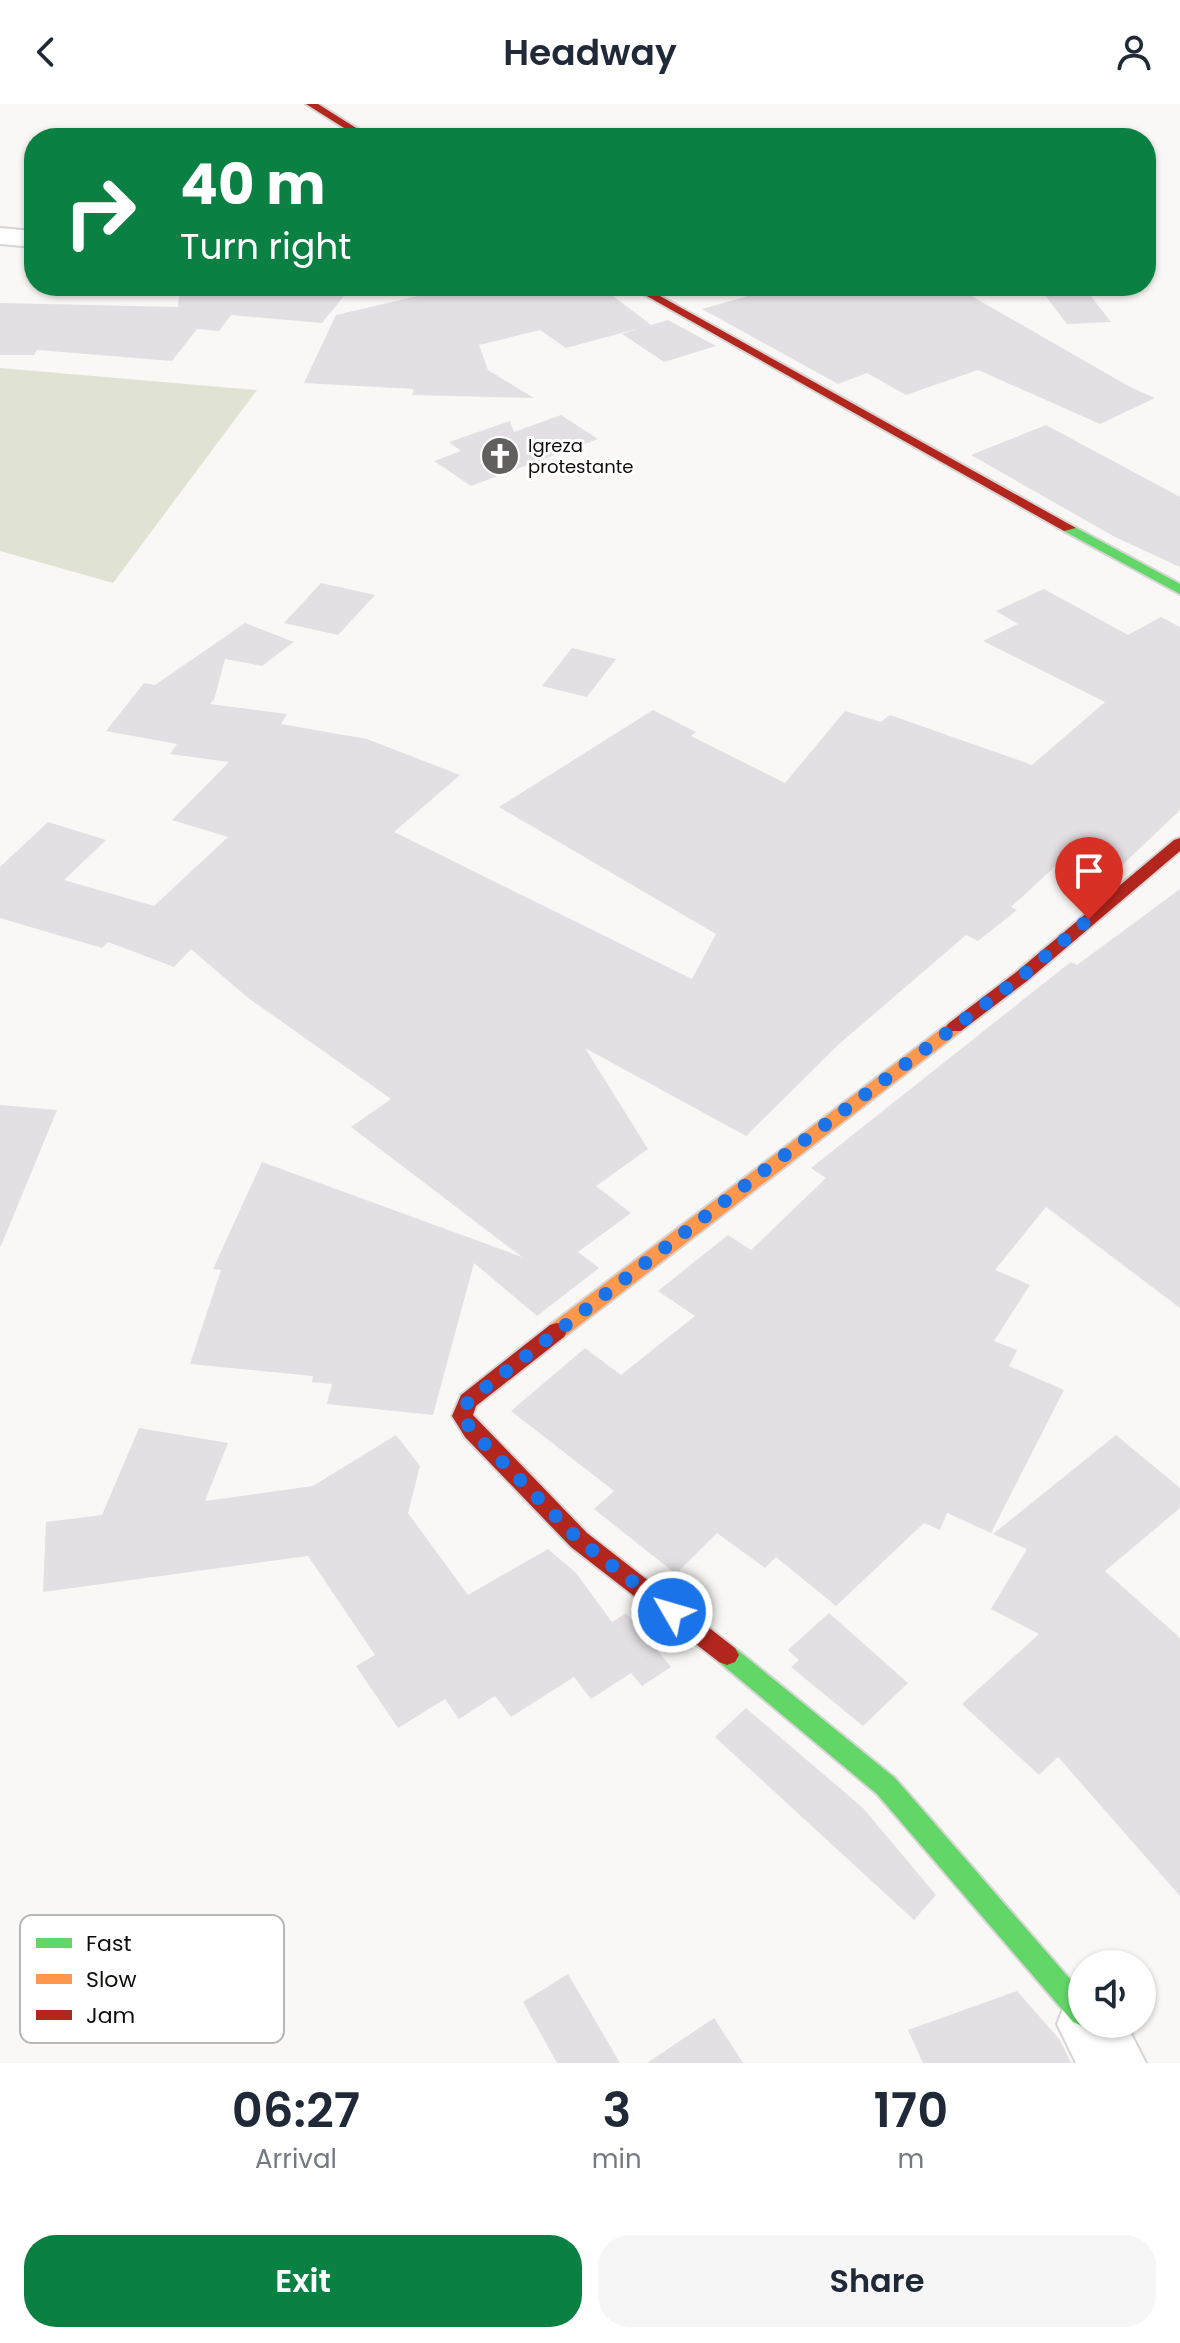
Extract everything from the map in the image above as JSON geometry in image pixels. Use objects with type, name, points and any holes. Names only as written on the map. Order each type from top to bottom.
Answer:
[{"type":"street","points":[[311,104],[351,128]]},
{"type":"street","points":[[0,236],[24,238]]},
{"type":"street","points":[[652,296],[1180,590]]},
{"type":"street","points":[[1068,1997],[886,1786],[766,1685],[579,1540],[472,1431],[462,1416],[468,1401],[761,1173],[1021,977],[1180,843]]},
{"type":"street","points":[[1098,2038],[1113,2063]]},
{"type":"green space","points":[[0,368],[257,390],[113,583],[0,551]]},
{"type":"building","points":[[179,296],[344,296],[322,323],[231,315],[219,331],[197,329],[172,361],[37,350],[34,355],[0,355],[0,303],[178,307]]},
{"type":"building","points":[[418,296],[613,296],[651,325],[668,320],[716,346],[664,362],[622,334],[640,328],[566,348],[540,330],[479,345],[488,370],[534,398],[412,395],[414,389],[304,383],[336,315]]},
{"type":"building","points":[[748,296],[971,296],[1130,387],[1155,398],[1100,424],[978,370],[906,395],[867,373],[838,384],[702,309]]},
{"type":"building","points":[[1046,296],[1091,296],[1111,322],[1067,324]]},
{"type":"building","name":"Igreza protestante","points":[[561,415],[598,439],[471,486],[434,461],[461,451],[449,442],[510,421],[514,432]]},
{"type":"building","points":[[1046,425],[1180,497],[1180,567],[1115,537],[971,455]]},
{"type":"building","points":[[321,583],[375,595],[338,635],[284,623]]},
{"type":"building","points":[[1044,589],[1128,635],[1161,617],[1180,627],[1180,810],[1116,871],[1072,851],[1011,907],[1017,910],[978,941],[966,935],[838,1045],[746,1136],[585,1048],[648,1149],[596,1186],[631,1213],[578,1252],[599,1268],[537,1316],[474,1263],[433,1415],[327,1404],[332,1384],[312,1382],[313,1376],[190,1364],[221,1270],[213,1269],[262,1162],[522,1257],[351,1127],[391,1099],[247,997],[191,949],[174,967],[108,942],[102,948],[0,918],[0,867],[48,822],[106,840],[64,880],[154,906],[228,837],[172,820],[229,762],[170,754],[177,744],[106,731],[144,683],[155,685],[245,623],[294,642],[262,666],[225,659],[214,700],[210,704],[287,714],[281,724],[367,739],[460,775],[394,832],[692,979],[716,934],[499,807],[653,710],[696,732],[691,736],[785,783],[845,711],[881,722],[890,715],[1032,765],[1105,702],[983,641],[1018,624],[996,611]]},
{"type":"building","points":[[572,648],[616,659],[587,697],[542,686]]},
{"type":"building","points":[[1180,889],[1180,1308],[1046,1207],[995,1270],[1030,1285],[994,1341],[1017,1350],[1009,1366],[1064,1390],[991,1533],[947,1513],[940,1530],[924,1523],[836,1606],[776,1557],[765,1568],[717,1533],[676,1574],[594,1509],[614,1491],[511,1411],[585,1348],[621,1375],[695,1316],[658,1291],[728,1235],[751,1250],[826,1178],[811,1168],[1063,968],[1071,962],[1077,965]]},
{"type":"building","points":[[0,1105],[57,1110],[1,1246],[0,1246]]},
{"type":"building","points":[[139,1428],[228,1443],[205,1501],[313,1486],[396,1435],[420,1466],[408,1513],[468,1595],[548,1549],[576,1573],[612,1622],[626,1613],[671,1667],[642,1686],[631,1673],[591,1699],[574,1677],[511,1717],[495,1696],[459,1719],[445,1699],[398,1728],[356,1666],[375,1655],[308,1556],[43,1592],[46,1522],[102,1515]]},
{"type":"building","points":[[1116,1435],[1180,1488],[1180,1508],[1105,1571],[1180,1638],[1180,1896],[1058,1757],[1039,1775],[962,1704],[1039,1634],[991,1609],[1027,1549],[993,1534]]},
{"type":"building","points":[[829,1613],[908,1683],[863,1726],[791,1667],[799,1660],[788,1650]]},
{"type":"building","points":[[746,1708],[863,1808],[936,1895],[914,1920],[715,1737]]},
{"type":"building","points":[[568,1974],[620,2063],[557,2063],[523,2002]]},
{"type":"building","points":[[1017,1991],[1060,2040],[1071,2063],[923,2063],[908,2030]]},
{"type":"building","points":[[714,2018],[743,2063],[647,2063]]},
{"type":"traffic: fast","points":[[1069,528],[1180,590]]},
{"type":"traffic: fast","points":[[727,1655],[886,1786],[1068,1997]]},
{"type":"traffic: slow","points":[[557,1331],[955,1027]]},
{"type":"traffic: jam","points":[[311,104],[351,128]]},
{"type":"traffic: jam","points":[[652,296],[1069,528]]},
{"type":"traffic: jam","points":[[955,1027],[1021,977],[1180,843]]},
{"type":"traffic: jam","points":[[557,1331],[468,1401],[462,1416],[472,1431],[579,1540],[727,1655]]},
{"type":"place","name":"Igreza protestante","points":[[500,456]]},
{"type":"route","points":[[672,1612],[579,1540],[472,1431],[462,1416],[468,1401],[761,1173],[1021,977],[1089,919]]}]
